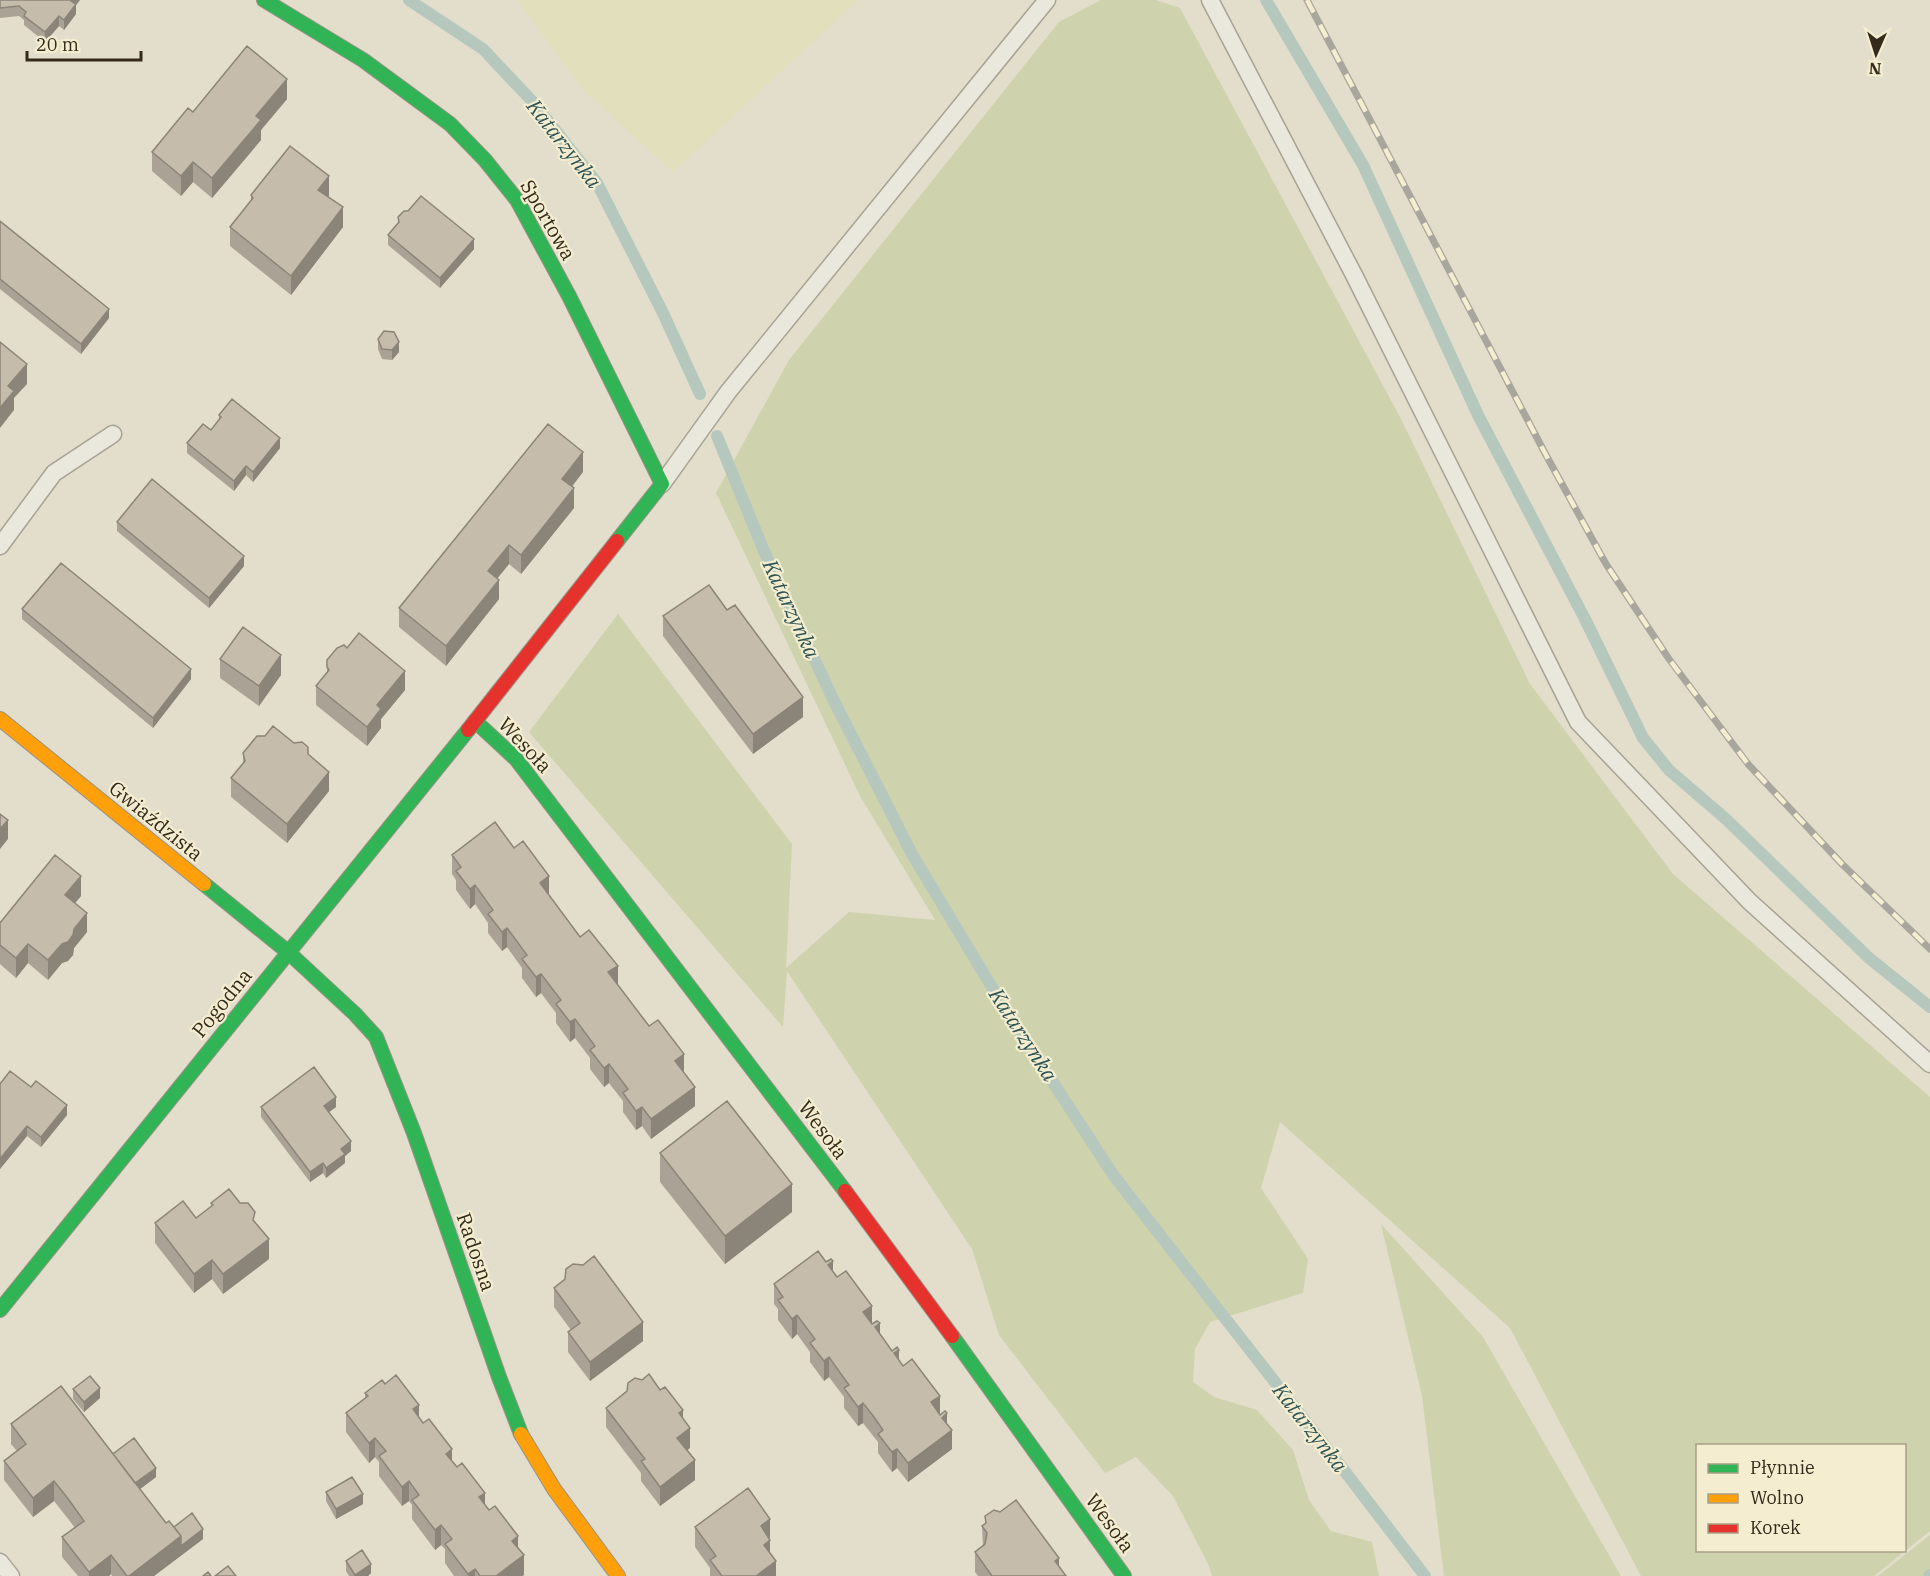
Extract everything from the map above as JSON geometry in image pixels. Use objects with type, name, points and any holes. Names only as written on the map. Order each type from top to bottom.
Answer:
[{"type":"street","name":"Sportowa","points":[[264,0],[373,67],[450,124],[517,200],[569,296],[662,484]]},
{"type":"street","name":"Pogodna","points":[[0,1310],[476,721],[662,484]]},
{"type":"street","name":"Gwiaździsta","points":[[0,720],[288,952]]},
{"type":"street","name":"Wesoła","points":[[476,721],[516,759],[893,1253],[1124,1576]]},
{"type":"street","name":"Radosna","points":[[288,952],[376,1036],[414,1133],[498,1377],[521,1433],[554,1489],[618,1576]]},
{"type":"lane","points":[[662,484],[728,392],[1047,0]]},
{"type":"lane","points":[[1210,0],[1354,275],[1578,722],[1750,902],[1930,1064]]},
{"type":"lane","points":[[0,546],[54,473],[113,434]]},
{"type":"lane","points":[[0,1562],[11,1576]]},
{"type":"shaded area","points":[[517,0],[858,0],[673,172],[584,91]]},
{"type":"green space","points":[[1101,0],[1156,0],[1180,8],[1401,419],[1530,684],[1673,874],[1930,1097],[1930,1531],[1906,1550],[1906,1444],[1696,1444],[1696,1552],[1904,1552],[1874,1576],[1641,1576],[1510,1328],[1280,1122],[1261,1188],[1308,1259],[1303,1293],[1210,1322],[1195,1349],[1193,1382],[1214,1397],[1257,1410],[1293,1450],[1309,1500],[1331,1531],[1372,1542],[1379,1576],[1212,1576],[1173,1496],[1136,1457],[1105,1473],[999,1335],[972,1249],[787,971],[783,1027],[529,732],[618,614],[792,844],[786,968],[849,912],[935,920],[860,796],[716,493],[789,360],[1059,22]]},
{"type":"green space","points":[[1381,1224],[1483,1337],[1621,1576],[1444,1576],[1422,1396]]},
{"type":"green space","points":[[1930,1535],[1930,1576],[1878,1576]]},
{"type":"building","points":[[0,0],[72,0],[76,4],[64,20],[59,16],[45,32],[24,16],[26,12],[19,6],[0,8]]},
{"type":"building","points":[[247,46],[287,79],[256,116],[261,120],[212,178],[193,162],[181,176],[152,152],[188,108],[193,112]]},
{"type":"building","points":[[290,146],[329,176],[318,190],[343,207],[291,276],[230,227],[253,198],[251,195]]},
{"type":"building","points":[[421,196],[474,239],[440,278],[388,235],[399,222],[398,217],[404,211],[408,211]]},
{"type":"building","points":[[0,221],[109,309],[81,344],[0,279]]},
{"type":"building","points":[[384,331],[394,332],[399,342],[392,350],[382,349],[378,339]]},
{"type":"building","points":[[0,342],[27,364],[8,386],[14,391],[0,408]]},
{"type":"building","points":[[232,399],[280,438],[253,472],[246,466],[234,481],[187,443],[203,424],[211,430]]},
{"type":"building","points":[[548,424],[583,452],[562,479],[574,488],[521,555],[509,545],[488,571],[499,580],[446,646],[399,608]]},
{"type":"building","points":[[152,479],[244,556],[209,598],[117,522]]},
{"type":"building","points":[[61,563],[191,669],[153,718],[22,609]]},
{"type":"building","points":[[709,585],[727,610],[735,605],[803,697],[753,734],[663,616]]},
{"type":"building","points":[[243,627],[281,655],[259,686],[220,659]]},
{"type":"building","points":[[359,633],[405,671],[377,705],[381,709],[367,727],[316,686],[329,670],[327,660],[337,648],[344,645],[347,648]]},
{"type":"building","points":[[273,726],[294,743],[302,742],[308,747],[308,754],[329,772],[287,824],[231,778],[245,761],[243,753],[257,736],[265,736]]},
{"type":"building","points":[[0,814],[8,820],[0,829]]},
{"type":"building","points":[[495,822],[514,848],[523,841],[549,876],[540,883],[580,937],[589,930],[618,966],[608,972],[649,1026],[658,1020],[684,1054],[675,1061],[695,1087],[651,1119],[642,1107],[636,1111],[623,1093],[628,1089],[609,1064],[604,1068],[590,1050],[595,1046],[575,1019],[570,1022],[556,1004],[561,1000],[541,974],[536,977],[522,959],[527,955],[507,928],[502,932],[488,914],[493,910],[475,885],[470,889],[456,871],[461,867],[452,855]]},
{"type":"building","points":[[55,855],[81,876],[65,895],[87,913],[74,929],[68,942],[62,944],[48,960],[28,944],[16,958],[0,945],[0,923]]},
{"type":"building","points":[[314,1067],[336,1097],[324,1106],[351,1141],[341,1149],[345,1154],[326,1168],[323,1163],[310,1172],[261,1107]]},
{"type":"building","points":[[10,1071],[31,1087],[36,1081],[67,1105],[41,1137],[27,1126],[0,1159],[0,1084]]},
{"type":"building","points":[[727,1101],[792,1184],[725,1236],[660,1153]]},
{"type":"building","points":[[229,1189],[240,1203],[248,1203],[255,1212],[253,1220],[269,1239],[223,1274],[212,1260],[194,1274],[155,1223],[183,1201],[196,1218]]},
{"type":"building","points":[[818,1251],[826,1262],[831,1259],[833,1261],[828,1265],[837,1277],[846,1271],[872,1306],[863,1312],[872,1324],[877,1321],[880,1323],[875,1327],[892,1351],[897,1347],[899,1350],[894,1353],[903,1366],[912,1359],[940,1396],[931,1402],[940,1415],[945,1411],[947,1413],[942,1418],[952,1430],[908,1463],[897,1449],[892,1452],[878,1434],[883,1430],[863,1403],[858,1407],[844,1388],[849,1385],[829,1357],[824,1361],[810,1343],[815,1339],[797,1315],[792,1319],[778,1300],[783,1297],[774,1284]]},
{"type":"building","points":[[594,1256],[643,1322],[590,1362],[568,1332],[580,1323],[554,1288],[565,1279],[566,1269],[573,1264],[583,1265]]},
{"type":"building","points":[[649,1374],[660,1390],[665,1387],[683,1410],[679,1413],[690,1428],[677,1438],[695,1460],[660,1487],[641,1461],[645,1459],[606,1408],[627,1391],[628,1383],[635,1378],[642,1380]]},
{"type":"building","points":[[396,1375],[419,1405],[413,1409],[423,1423],[429,1419],[452,1449],[446,1454],[457,1467],[462,1463],[485,1493],[479,1497],[489,1510],[495,1506],[518,1536],[512,1541],[524,1555],[496,1576],[480,1576],[475,1569],[468,1574],[445,1544],[452,1539],[441,1525],[435,1530],[412,1500],[419,1495],[409,1481],[402,1487],[379,1456],[386,1451],[375,1438],[369,1443],[346,1413],[368,1396],[365,1393],[382,1380],[385,1384]]},
{"type":"building","points":[[90,1376],[100,1388],[84,1402],[73,1389]]},
{"type":"building","points":[[61,1386],[166,1523],[169,1521],[181,1536],[129,1576],[111,1555],[89,1572],[62,1537],[84,1521],[69,1500],[54,1481],[33,1498],[4,1461],[26,1444],[11,1424]]},
{"type":"building","points":[[134,1438],[156,1468],[135,1483],[113,1454]]},
{"type":"building","points":[[352,1477],[363,1494],[336,1509],[326,1492]]},
{"type":"building","points":[[748,1488],[770,1519],[761,1526],[770,1540],[764,1545],[776,1561],[756,1576],[722,1576],[710,1560],[716,1556],[695,1527]]},
{"type":"building","points":[[1016,1500],[1059,1558],[1055,1561],[1066,1576],[992,1576],[975,1552],[985,1544],[987,1533],[982,1526],[986,1523],[985,1516],[994,1510],[1000,1512]]},
{"type":"building","points":[[192,1513],[203,1529],[181,1546],[181,1536],[174,1527]]},
{"type":"building","points":[[362,1550],[371,1564],[355,1575],[346,1561]]},
{"type":"building","points":[[228,1566],[236,1576],[215,1576]]},
{"type":"waterway","name":"Katarzynka","points":[[409,0],[483,49],[532,101],[597,183],[663,313],[700,394]]},
{"type":"waterway","points":[[1266,0],[1363,165],[1478,415],[1585,619],[1643,738],[1669,770],[1727,820],[1869,958],[1930,1007]]},
{"type":"waterway","name":"Katarzynka","points":[[717,436],[764,551],[833,699],[912,854],[1005,1009],[1114,1176],[1425,1576]]},
{"type":"railway","points":[[1307,0],[1546,455],[1606,564],[1669,659],[1748,764],[1842,864],[1930,949]]},
{"type":"traffic: fast","points":[[264,0],[363,60],[450,124],[485,160],[517,200],[569,296],[662,484],[617,541]]},
{"type":"traffic: fast","points":[[475,721],[516,759],[845,1191]]},
{"type":"traffic: fast","points":[[0,1310],[468,730]]},
{"type":"traffic: fast","points":[[204,884],[288,952],[355,1014],[376,1037],[414,1133],[521,1434]]},
{"type":"traffic: fast","points":[[952,1336],[1124,1576]]},
{"type":"traffic: slow","points":[[0,719],[204,884]]},
{"type":"traffic: slow","points":[[521,1434],[554,1489],[618,1576]]},
{"type":"traffic: jam","points":[[468,730],[617,541]]},
{"type":"traffic: jam","points":[[845,1191],[952,1336]]}]
